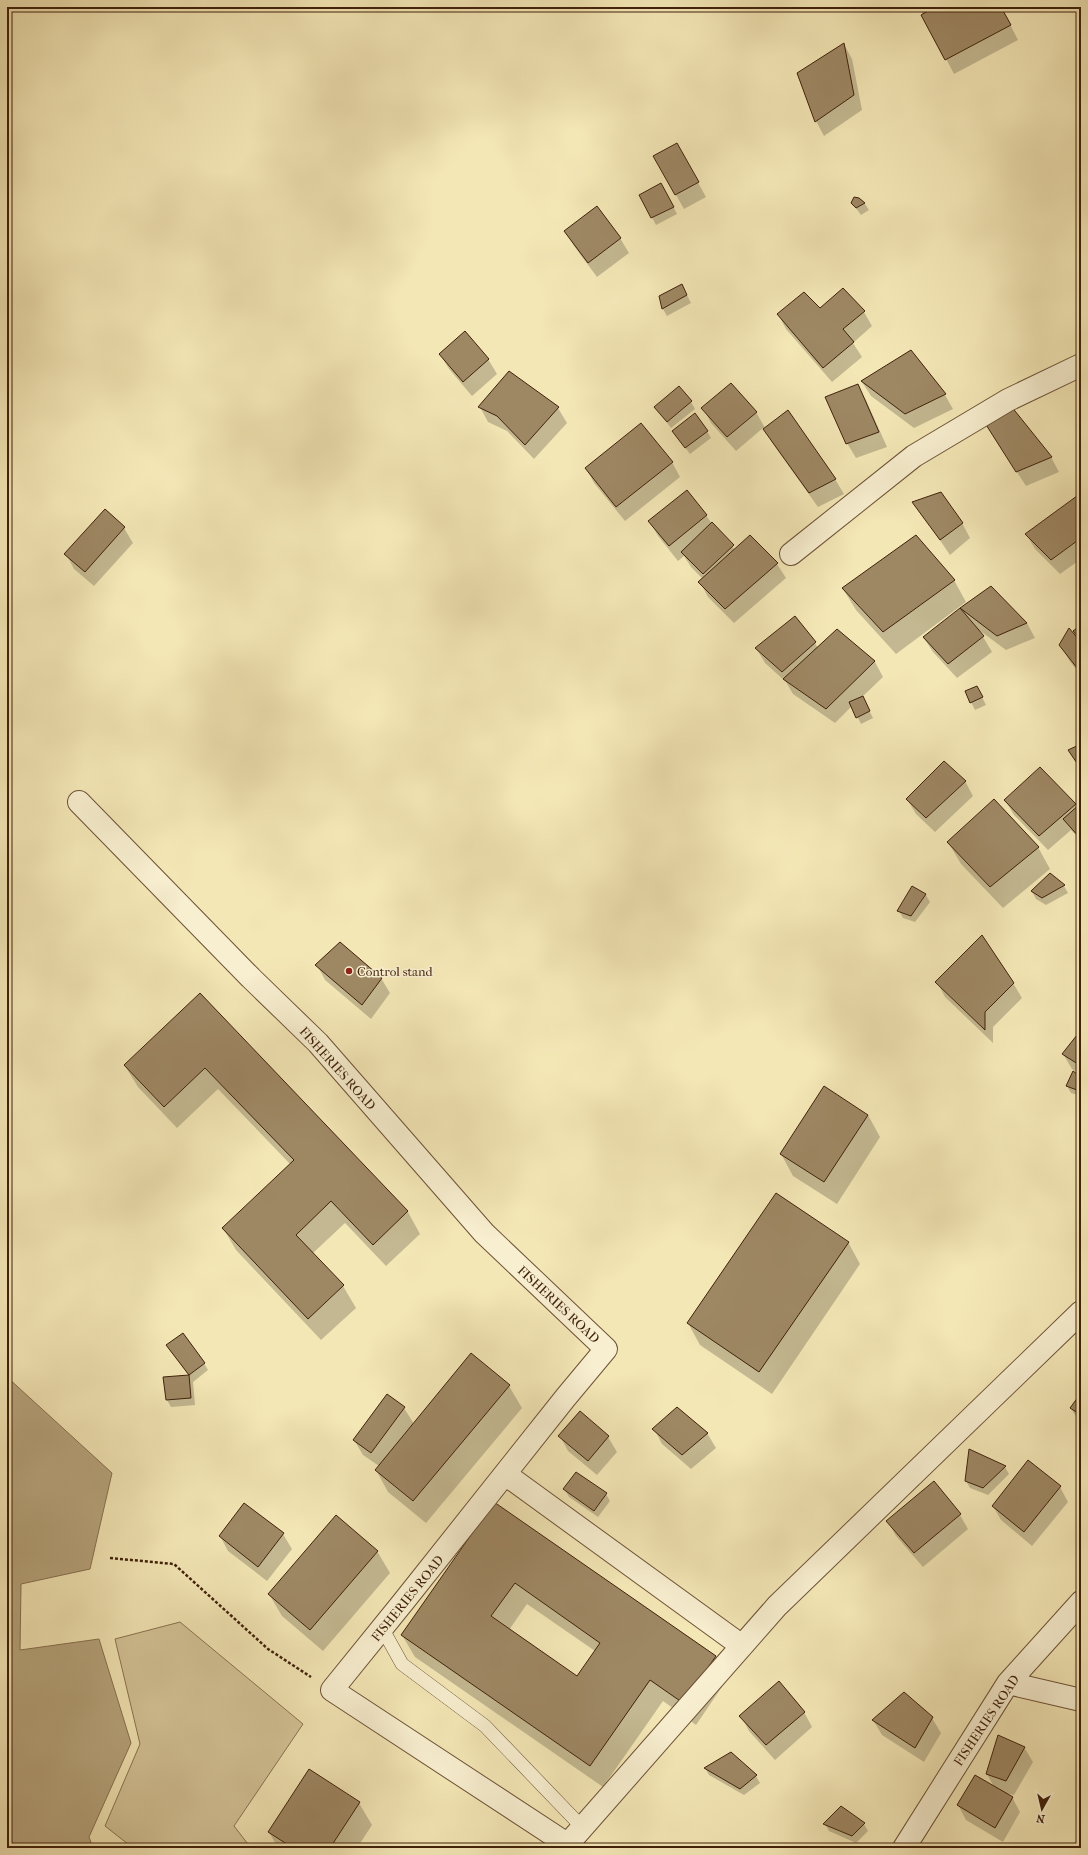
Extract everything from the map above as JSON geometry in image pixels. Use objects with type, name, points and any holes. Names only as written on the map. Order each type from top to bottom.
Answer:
[{"type":"street","points":[[791,554],[914,456],[1008,400],[1081,365]]},
{"type":"street","name":"FISHERIES ROAD","points":[[79,802],[250,978],[318,1043],[484,1233],[606,1349],[332,1690]]},
{"type":"street","points":[[332,1690],[570,1846],[583,1828],[776,1606],[1081,1312]]},
{"type":"street","points":[[505,1474],[742,1646]]},
{"type":"street","name":"FISHERIES ROAD","points":[[904,1848],[1008,1683],[1081,1602]]},
{"type":"street","points":[[1008,1683],[1081,1700]]},
{"type":"lane","points":[[382,1628],[402,1664],[485,1726],[583,1828]]},
{"type":"path","points":[[110,1558],[174,1564],[268,1650],[332,1690]]},
{"type":"shaded area","points":[[7,1377],[112,1473],[90,1569],[21,1584],[20,1650],[99,1639],[131,1743],[89,1837],[93,1848],[7,1848]]},
{"type":"shaded area","points":[[180,1622],[303,1724],[234,1826],[251,1848],[133,1848],[105,1826],[140,1744],[115,1639]]},
{"type":"building","points":[[935,7],[1001,7],[1011,25],[945,60],[921,15]]},
{"type":"building","points":[[844,43],[854,95],[815,122],[797,73]]},
{"type":"building","points":[[677,143],[699,182],[675,195],[653,156]]},
{"type":"building","points":[[661,183],[674,207],[651,218],[639,195]]},
{"type":"building","points":[[854,197],[859,198],[865,203],[856,208],[851,203]]},
{"type":"building","points":[[597,206],[621,238],[588,263],[564,231]]},
{"type":"building","points":[[682,284],[687,295],[662,309],[659,296]]},
{"type":"building","points":[[843,288],[865,311],[843,329],[854,342],[823,368],[777,314],[804,292],[820,308]]},
{"type":"building","points":[[465,331],[489,359],[463,382],[439,354]]},
{"type":"building","points":[[911,350],[946,394],[905,414],[861,381]]},
{"type":"building","points":[[509,371],[559,407],[525,445],[497,416],[478,407]]},
{"type":"building","points":[[731,383],[757,412],[727,437],[701,408]]},
{"type":"building","points":[[858,384],[879,432],[846,444],[825,397]]},
{"type":"building","points":[[679,386],[692,401],[667,422],[654,407]]},
{"type":"building","points":[[1011,406],[1052,457],[1016,472],[983,420]]},
{"type":"building","points":[[788,410],[836,479],[809,493],[763,429]]},
{"type":"building","points":[[695,413],[708,431],[685,448],[672,431]]},
{"type":"building","points":[[641,423],[673,462],[616,507],[585,468]]},
{"type":"building","points":[[687,490],[707,515],[669,546],[648,521]]},
{"type":"building","points":[[941,492],[963,523],[940,540],[912,502]]},
{"type":"building","points":[[1081,493],[1081,538],[1051,560],[1025,534]]},
{"type":"building","points":[[105,509],[125,527],[85,572],[64,554]]},
{"type":"building","points":[[712,522],[734,545],[703,574],[681,552]]},
{"type":"building","points":[[750,535],[778,563],[725,609],[698,582]]},
{"type":"building","points":[[916,535],[955,580],[883,632],[842,588]]},
{"type":"building","points":[[991,586],[1027,623],[997,636],[960,608]]},
{"type":"building","points":[[960,608],[984,636],[948,664],[923,637]]},
{"type":"building","points":[[795,616],[816,642],[782,672],[755,648]]},
{"type":"building","points":[[1081,625],[1081,640],[1073,631]]},
{"type":"building","points":[[1069,628],[1081,642],[1081,673],[1059,645]]},
{"type":"building","points":[[837,629],[875,661],[826,709],[783,679]]},
{"type":"building","points":[[977,686],[983,697],[970,703],[965,691]]},
{"type":"building","points":[[863,696],[870,711],[856,718],[849,702]]},
{"type":"building","points":[[1081,744],[1081,769],[1068,750]]},
{"type":"building","points":[[944,761],[966,781],[926,818],[906,799]]},
{"type":"building","points":[[1040,767],[1076,804],[1039,836],[1004,800]]},
{"type":"building","points":[[994,799],[1039,847],[990,887],[947,842]]},
{"type":"building","points":[[1080,804],[1081,805],[1080,838],[1063,819]]},
{"type":"building","points":[[1050,873],[1065,885],[1042,898],[1031,891]]},
{"type":"building","points":[[912,886],[926,894],[911,916],[897,911]]},
{"type":"building","points":[[982,935],[1014,983],[985,1012],[985,1030],[935,982]]},
{"type":"building","name":"Control stand","points":[[340,942],[382,978],[362,1005],[315,965]]},
{"type":"building","points":[[200,993],[408,1211],[373,1245],[331,1201],[296,1235],[344,1285],[308,1319],[222,1228],[294,1160],[205,1068],[164,1107],[124,1065]]},
{"type":"building","points":[[1081,1030],[1081,1066],[1062,1054]]},
{"type":"building","points":[[1073,1071],[1081,1077],[1081,1087],[1077,1090],[1066,1086]]},
{"type":"building","points":[[824,1086],[868,1115],[824,1182],[780,1154]]},
{"type":"building","points":[[776,1193],[849,1242],[759,1372],[687,1323]]},
{"type":"building","points":[[183,1333],[205,1363],[189,1375],[166,1345]]},
{"type":"building","points":[[471,1353],[510,1385],[413,1501],[375,1470]]},
{"type":"building","points":[[189,1375],[191,1398],[166,1400],[163,1377]]},
{"type":"building","points":[[1081,1393],[1081,1415],[1070,1408]]},
{"type":"building","points":[[387,1394],[405,1407],[371,1453],[353,1440]]},
{"type":"building","points":[[677,1407],[708,1433],[682,1455],[652,1429]]},
{"type":"building","points":[[580,1411],[609,1436],[588,1461],[558,1436]]},
{"type":"building","points":[[969,1449],[1006,1466],[983,1488],[965,1481]]},
{"type":"building","points":[[1028,1460],[1061,1486],[1024,1532],[992,1506]]},
{"type":"building","points":[[576,1472],[607,1493],[594,1511],[563,1489]]},
{"type":"building","points":[[934,1481],[961,1514],[914,1553],[886,1521]]},
{"type":"building","points":[[494,1502],[716,1656],[683,1703],[650,1680],[590,1766],[401,1635]],"holes":[[[515,1583],[600,1643],[577,1676],[491,1616]]]},
{"type":"building","points":[[244,1503],[284,1533],[258,1567],[219,1536]]},
{"type":"building","points":[[336,1515],[378,1551],[310,1630],[268,1594]]},
{"type":"building","points":[[779,1681],[805,1712],[766,1745],[739,1716]]},
{"type":"building","points":[[904,1692],[933,1717],[915,1748],[872,1720]]},
{"type":"building","points":[[998,1735],[1025,1747],[1006,1781],[986,1774]]},
{"type":"building","points":[[731,1752],[757,1775],[740,1789],[704,1768]]},
{"type":"building","points":[[309,1769],[360,1802],[330,1848],[293,1848],[268,1832]]},
{"type":"building","points":[[975,1775],[1013,1797],[995,1828],[957,1805]]},
{"type":"building","points":[[841,1806],[865,1823],[852,1836],[823,1824]]},
{"type":"place","name":"Control stand","points":[[349,971]]}]
